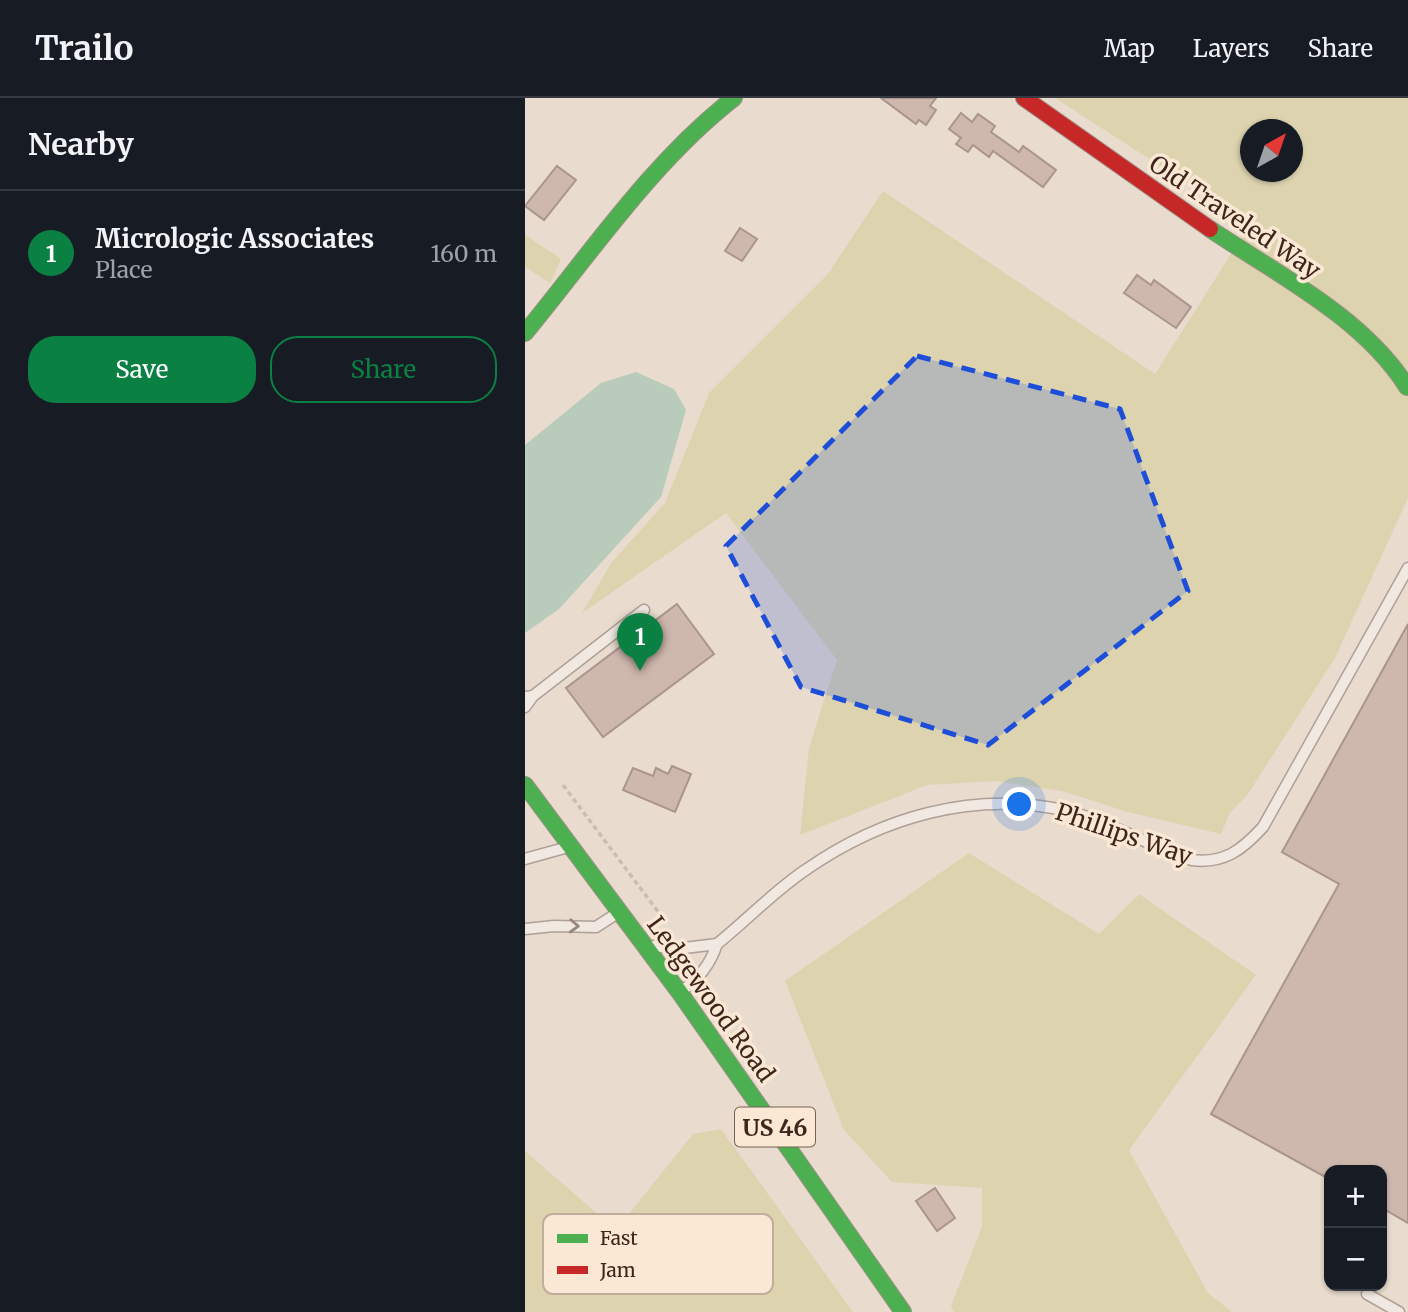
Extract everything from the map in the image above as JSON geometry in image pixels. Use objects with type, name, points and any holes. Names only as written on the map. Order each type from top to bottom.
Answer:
[{"type":"street","points":[[525,332],[664,164],[706,120],[734,98]]},
{"type":"street","name":"Old Traveled Way","points":[[1024,98],[1100,154],[1358,329],[1391,361],[1407,387]]},
{"type":"street","name":"Ledgewood Road","points":[[525,785],[645,944],[903,1312]]},
{"type":"lane","name":"Phillips Way","points":[[680,993],[698,978],[712,961],[717,944],[804,870],[838,849],[894,822],[961,806],[1027,805],[1065,811],[1192,860],[1209,861],[1236,853],[1263,827],[1408,568]]},
{"type":"lane","points":[[525,707],[529,696],[644,610]]},
{"type":"lane","points":[[525,859],[571,846]]},
{"type":"lane","points":[[525,929],[554,926],[596,927],[620,911]]},
{"type":"lane","points":[[645,944],[676,949],[717,944]]},
{"type":"lane","points":[[1367,1294],[1399,1312]]},
{"type":"path","points":[[563,785],[659,913]]},
{"type":"highlighted area","points":[[917,356],[1120,409],[1188,591],[988,745],[801,687],[726,546]]},
{"type":"shaded area","points":[[1055,98],[1408,98],[1408,498],[1335,658],[1248,794],[1230,813],[1221,834],[1128,812],[1062,791],[997,781],[927,785],[800,835],[809,748],[837,660],[726,513],[582,613],[611,563],[665,503],[709,393],[828,274],[883,191],[1155,374],[1250,224]]},
{"type":"shaded area","points":[[525,235],[561,259],[550,283],[525,267]]},
{"type":"shaded area","points":[[636,372],[674,389],[686,410],[661,497],[559,609],[525,633],[525,445],[601,383]]},
{"type":"shaded area","points":[[969,853],[1099,934],[1139,894],[1256,975],[1129,1150],[1208,1293],[1232,1312],[954,1312],[951,1306],[982,1227],[982,1188],[892,1182],[844,1130],[785,981]]},
{"type":"shaded area","points":[[721,1129],[853,1312],[525,1312],[525,1151],[598,1214],[543,1214],[543,1294],[773,1294],[773,1214],[629,1214],[693,1134]]},
{"type":"building","points":[[881,98],[936,98],[930,106],[936,110],[926,125],[919,120],[916,124]]},
{"type":"building","points":[[961,113],[972,122],[978,114],[995,126],[991,132],[1019,152],[1023,146],[1056,170],[1043,187],[993,151],[989,157],[973,145],[968,152],[956,144],[961,138],[949,129]]},
{"type":"building","points":[[557,166],[576,180],[544,220],[525,206]]},
{"type":"building","points":[[740,228],[757,239],[742,261],[725,251]]},
{"type":"building","points":[[1137,275],[1151,285],[1154,280],[1191,307],[1176,328],[1124,293]]},
{"type":"building","points":[[677,604],[714,654],[603,737],[566,688]]},
{"type":"building","points":[[1408,624],[1408,1223],[1387,1211],[1387,1165],[1324,1165],[1324,1176],[1211,1114],[1339,884],[1282,852]]},
{"type":"building","points":[[672,766],[691,774],[675,812],[623,790],[633,768],[653,776],[656,768],[668,774]]},
{"type":"building","points":[[935,1188],[955,1218],[937,1231],[916,1201]]},
{"type":"traffic: fast","points":[[525,333],[649,179],[704,123],[734,98]]},
{"type":"traffic: fast","points":[[1210,229],[1343,319],[1389,362],[1407,387]]},
{"type":"traffic: fast","points":[[525,785],[680,993],[903,1312]]},
{"type":"traffic: jam","points":[[1024,98],[1210,229]]},
{"type":"place","name":"Micrologic Associates","points":[[640,671]]}]
